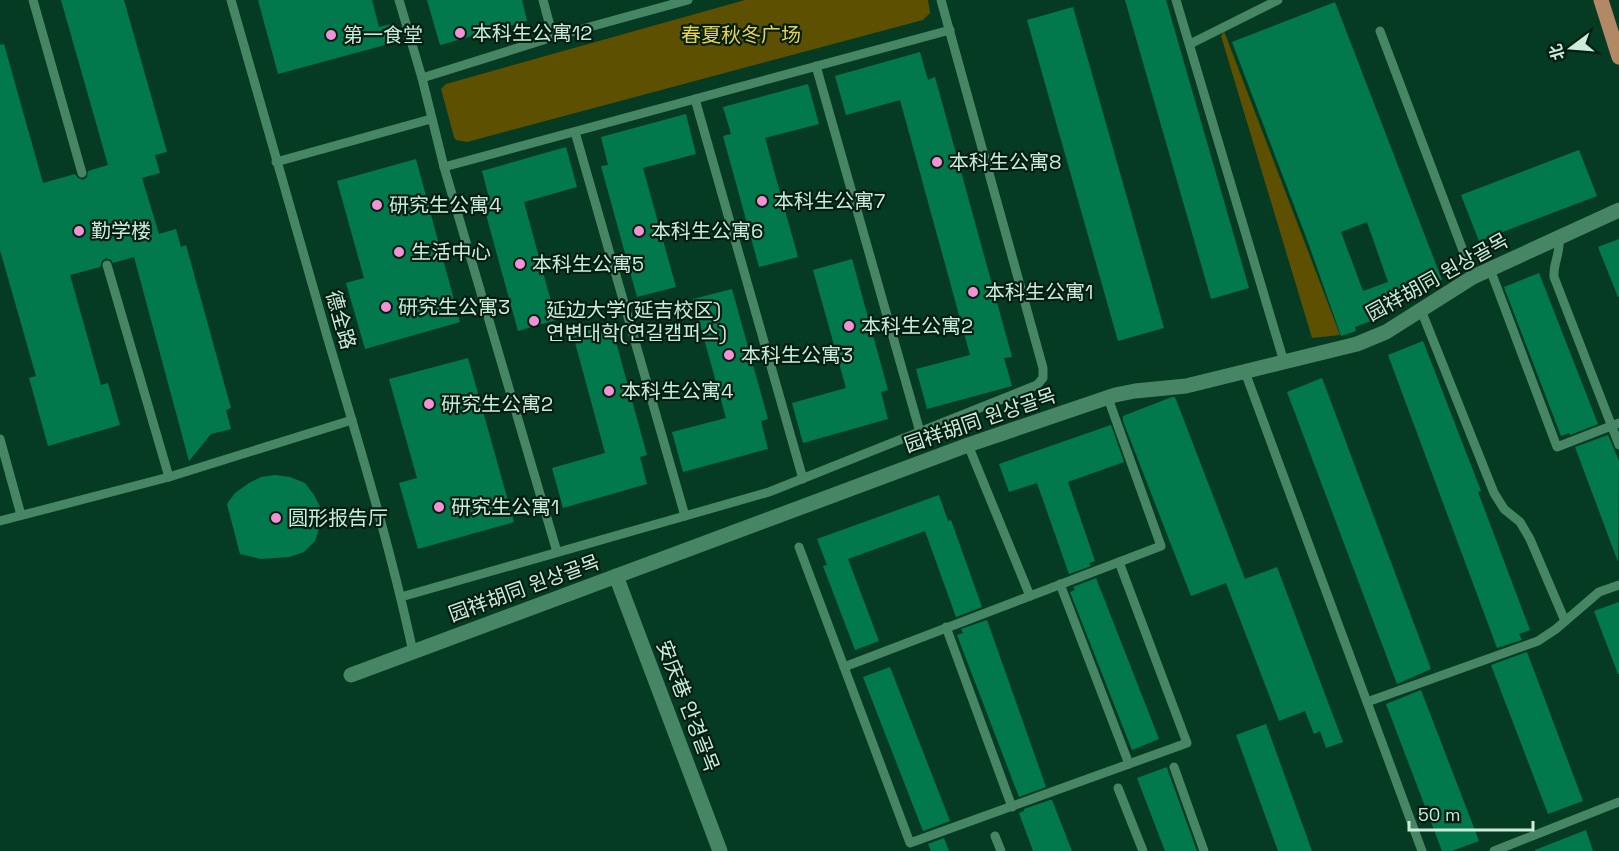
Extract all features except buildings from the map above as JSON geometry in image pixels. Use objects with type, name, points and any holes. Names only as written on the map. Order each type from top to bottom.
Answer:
[{"type":"main road","points":[[1601,0],[1619,57]]},
{"type":"street","name":"园祥胡同 원상골목","points":[[351,675],[968,445],[1108,398],[1135,391],[1186,386],[1357,344],[1386,332],[1490,269],[1619,210]]},
{"type":"street","name":"安庆巷 안경골목","points":[[616,576],[720,851]]},
{"type":"lane","points":[[33,0],[82,172]]},
{"type":"lane","name":"德全路","points":[[231,0],[352,420],[401,597],[413,652]]},
{"type":"lane","points":[[399,0],[422,78],[444,167],[557,552]]},
{"type":"lane","points":[[543,0],[553,37]]},
{"type":"lane","points":[[422,78],[668,3],[688,0]]},
{"type":"lane","points":[[401,597],[769,492],[1037,385],[1043,378],[1044,369],[941,0]]},
{"type":"lane","points":[[1176,0],[1284,362]]},
{"type":"lane","points":[[1190,44],[1278,0]]},
{"type":"lane","points":[[444,167],[950,30]]},
{"type":"lane","points":[[1380,31],[1473,278]]},
{"type":"lane","points":[[816,66],[920,432]]},
{"type":"lane","points":[[695,99],[803,479]]},
{"type":"lane","points":[[276,162],[431,119]]},
{"type":"lane","points":[[576,132],[685,516]]},
{"type":"lane","points":[[1559,238],[1560,249],[1553,268],[1554,277],[1615,424],[1619,445]]},
{"type":"lane","points":[[107,265],[169,477]]},
{"type":"lane","points":[[1490,269],[1557,447],[1615,424]]},
{"type":"lane","points":[[1421,310],[1494,493],[1504,509],[1520,522],[1530,539],[1565,621]]},
{"type":"lane","points":[[1245,372],[1422,851]]},
{"type":"lane","points":[[844,667],[1161,546],[1108,398]]},
{"type":"lane","points":[[0,521],[169,477],[352,420]]},
{"type":"lane","points":[[0,439],[21,515]]},
{"type":"lane","points":[[968,445],[1030,596]]},
{"type":"lane","points":[[799,547],[910,843],[1187,743],[1119,562]]},
{"type":"lane","points":[[1060,584],[1129,764]]},
{"type":"lane","points":[[1367,702],[1538,641],[1556,630],[1599,592],[1619,585]]},
{"type":"lane","points":[[946,627],[1012,807]]},
{"type":"lane","points":[[1174,767],[1204,851]]},
{"type":"lane","points":[[1118,788],[1143,851]]},
{"type":"lane","points":[[1494,851],[1619,802]]},
{"type":"lane","points":[[995,836],[1001,851]]},
{"type":"green space","name":"春夏秋冬广场","points":[[745,0],[928,0],[930,13],[923,20],[467,142],[456,140],[454,137],[441,89],[446,84]]},
{"type":"green space","points":[[1224,31],[1340,335],[1312,338],[1221,36]]},
{"type":"place","name":"本科生公寓12","points":[[460,33]]},
{"type":"place","name":"第一食堂","points":[[331,35]]},
{"type":"place","name":"本科生公寓8","points":[[937,162]]},
{"type":"place","name":"本科生公寓7","points":[[762,201]]},
{"type":"place","name":"研究生公寓4","points":[[377,205]]},
{"type":"place","name":"勤学楼","points":[[79,231]]},
{"type":"place","name":"本科生公寓6","points":[[639,231]]},
{"type":"place","name":"生活中心","points":[[399,252]]},
{"type":"place","name":"本科生公寓5","points":[[520,264]]},
{"type":"place","name":"本科生公寓1","points":[[973,292]]},
{"type":"place","name":"研究生公寓3","points":[[386,307]]},
{"type":"place","name":"延边大学(延吉校区) 연변대학(연길캠퍼스)","points":[[534,321]]},
{"type":"place","name":"本科生公寓2","points":[[849,326]]},
{"type":"place","name":"本科生公寓3","points":[[729,355]]},
{"type":"place","name":"本科生公寓4","points":[[609,391]]},
{"type":"place","name":"研究生公寓2","points":[[429,404]]},
{"type":"place","name":"研究生公寓1","points":[[439,507]]},
{"type":"place","name":"圆形报告厅","points":[[276,518]]}]
